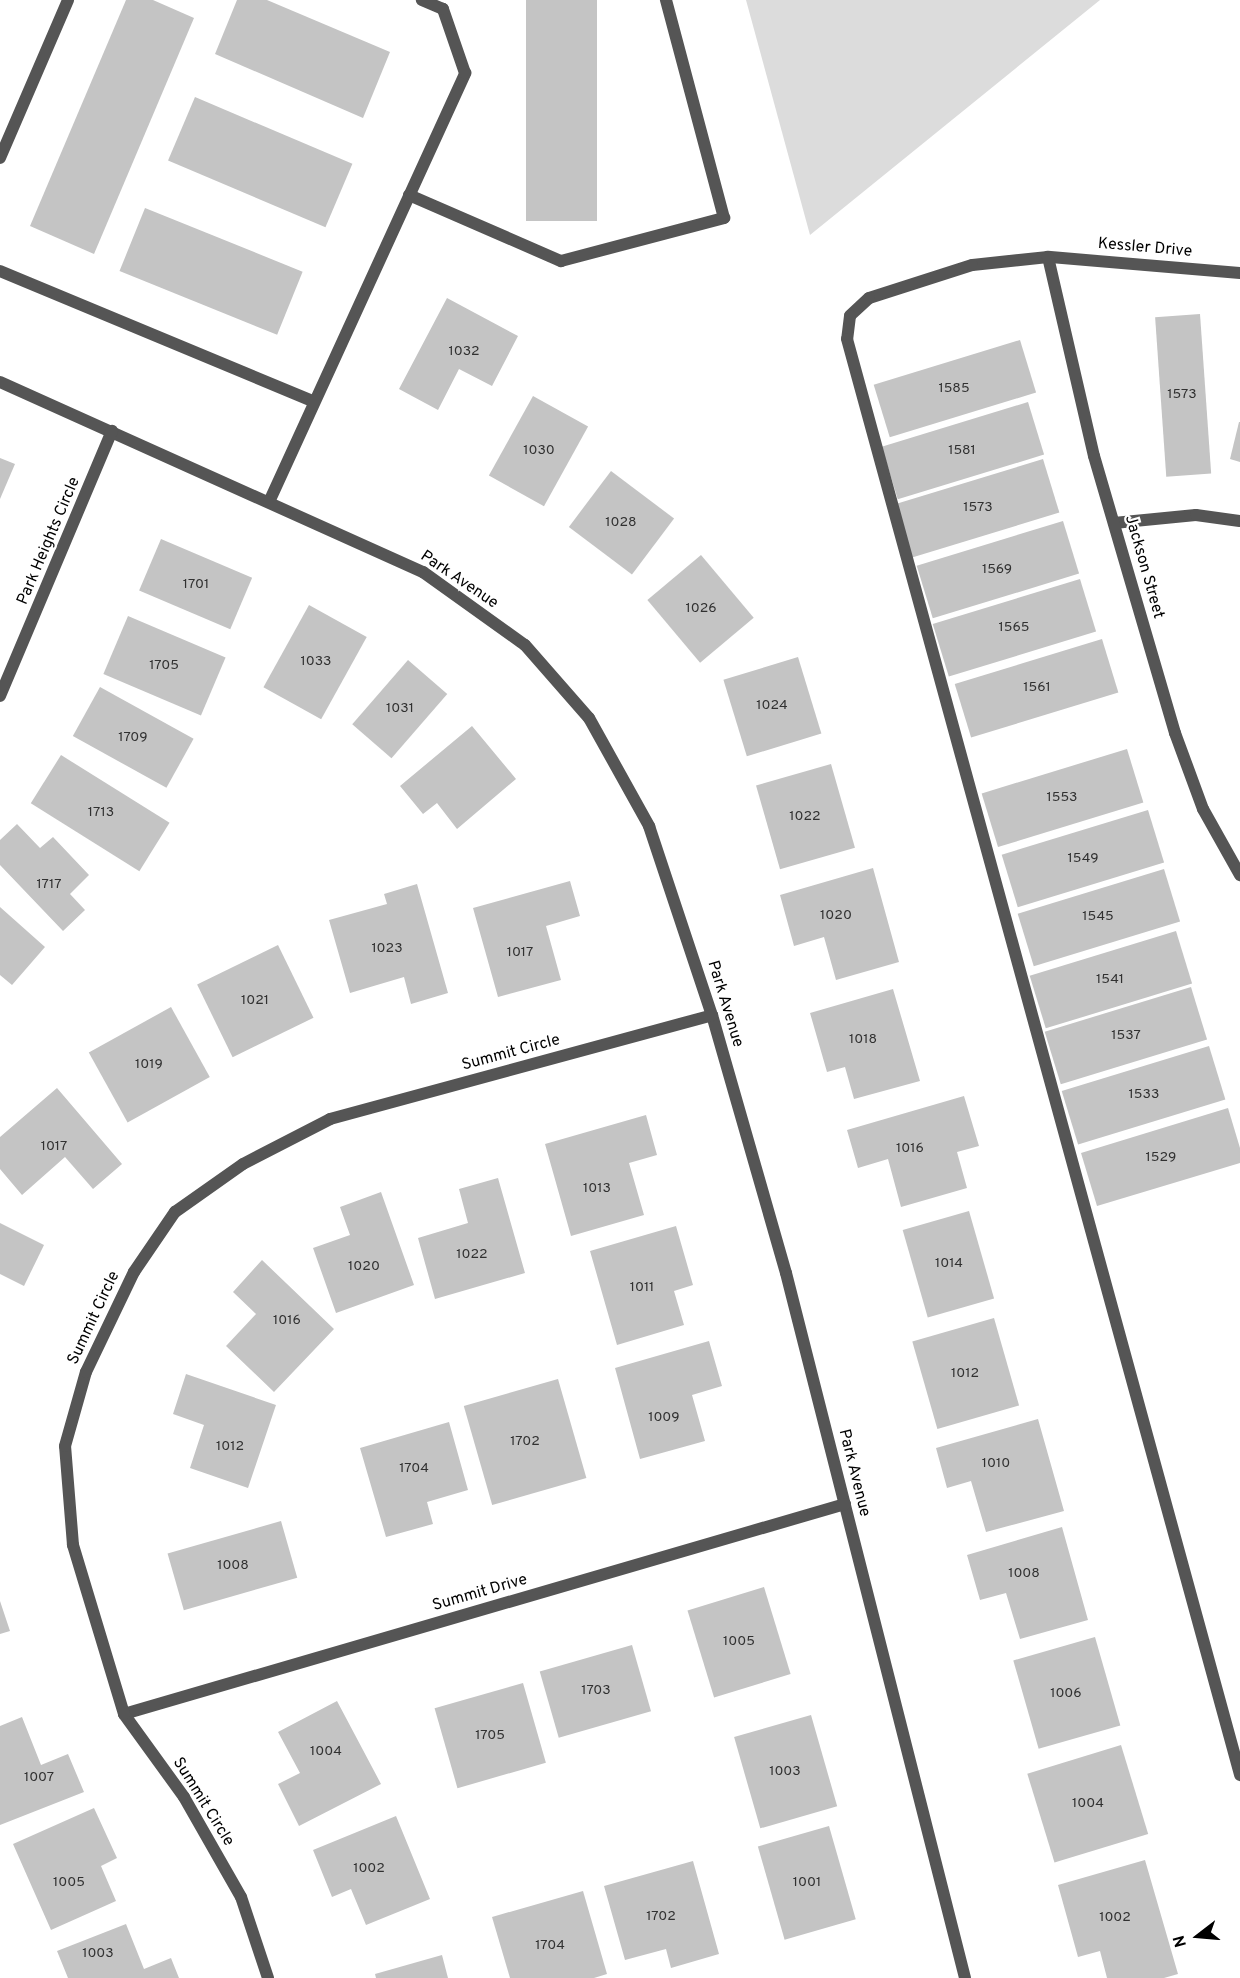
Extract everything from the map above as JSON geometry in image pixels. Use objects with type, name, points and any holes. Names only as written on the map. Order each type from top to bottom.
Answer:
[{"type":"street","points":[[0,158],[68,0]]},
{"type":"street","points":[[269,502],[465,73],[443,9],[422,0]]},
{"type":"street","points":[[409,195],[561,261],[724,219],[666,0]]},
{"type":"street","name":"Kessler Drive","points":[[1240,273],[1048,257],[972,265],[869,298],[850,316],[847,339],[1240,1775]]},
{"type":"street","name":"Jackson Street","points":[[1048,257],[1094,456],[1175,732],[1203,809],[1240,875]]},
{"type":"street","points":[[0,271],[315,402]]},
{"type":"street","name":"Park Avenue","points":[[0,382],[423,572],[525,645],[589,718],[649,826],[712,1015],[786,1273],[965,1978]]},
{"type":"street","name":"Park Heights Circle","points":[[0,696],[112,432]]},
{"type":"street","points":[[1113,523],[1196,515],[1240,521]]},
{"type":"street","name":"Summit Circle","points":[[268,1978],[241,1898],[184,1797],[124,1714],[74,1545],[65,1446],[86,1372],[134,1272],[175,1212],[243,1164],[330,1119],[712,1015]]},
{"type":"street","name":"Summit Drive","points":[[124,1714],[845,1504]]},
{"type":"shaded area","points":[[746,0],[1100,0],[810,235]]},
{"type":"building","points":[[126,0],[153,0],[194,18],[94,254],[30,226]]},
{"type":"building","points":[[237,0],[267,0],[390,52],[363,118],[215,54]]},
{"type":"building","points":[[526,0],[597,0],[597,221],[526,221]]},
{"type":"building","points":[[195,97],[352,164],[325,227],[168,161]]},
{"type":"building","points":[[145,208],[303,272],[277,335],[120,271]]},
{"type":"building","points":[[447,298],[518,336],[492,386],[459,369],[438,410],[399,389]]},
{"type":"building","points":[[1200,314],[1211,474],[1166,477],[1155,317]]},
{"type":"building","points":[[1020,340],[1036,393],[890,437],[874,385]]},
{"type":"building","points":[[533,396],[588,427],[544,506],[489,476]]},
{"type":"building","points":[[1028,402],[1044,455],[898,499],[882,447]]},
{"type":"building","points":[[1240,422],[1240,462],[1230,459]]},
{"type":"building","points":[[0,458],[15,464],[0,499]]},
{"type":"building","points":[[1043,459],[1059,513],[912,558],[896,504]]},
{"type":"building","points":[[611,471],[674,519],[632,574],[569,527]]},
{"type":"building","points":[[1063,521],[1079,574],[933,618],[917,566]]},
{"type":"building","points":[[161,539],[252,578],[230,629],[139,591]]},
{"type":"building","points":[[701,555],[754,618],[700,663],[647,600]]},
{"type":"building","points":[[1080,579],[1096,632],[949,677],[933,624]]},
{"type":"building","points":[[309,605],[367,637],[321,719],[263,687]]},
{"type":"building","points":[[128,616],[226,657],[201,715],[103,674]]},
{"type":"building","points":[[1102,639],[1118,693],[971,738],[955,684]]},
{"type":"building","points":[[798,657],[821,734],[747,756],[723,680]]},
{"type":"building","points":[[408,660],[447,694],[391,758],[352,724]]},
{"type":"building","points":[[100,687],[194,739],[166,788],[73,736]]},
{"type":"building","points":[[472,726],[516,779],[457,829],[437,803],[423,814],[400,786]]},
{"type":"building","points":[[1127,749],[1143,803],[998,847],[982,793]]},
{"type":"building","points":[[61,755],[170,823],[139,871],[31,803]]},
{"type":"building","points":[[831,764],[855,848],[780,869],[756,785]]},
{"type":"building","points":[[1148,810],[1164,863],[1018,907],[1002,855]]},
{"type":"building","points":[[17,824],[40,848],[53,837],[89,875],[70,894],[85,910],[63,931],[0,865],[0,840]]},
{"type":"building","points":[[873,868],[899,962],[836,980],[824,937],[794,946],[780,895]]},
{"type":"building","points":[[1164,869],[1180,922],[1034,966],[1018,914]]},
{"type":"building","points":[[570,881],[580,916],[546,926],[561,980],[498,997],[473,908]]},
{"type":"building","points":[[417,884],[448,993],[411,1004],[404,977],[350,993],[329,920],[387,904],[384,894]]},
{"type":"building","points":[[0,907],[45,947],[12,985],[0,975]]},
{"type":"building","points":[[1176,931],[1192,984],[1046,1028],[1030,976]]},
{"type":"building","points":[[278,945],[314,1018],[233,1057],[197,984]]},
{"type":"building","points":[[1191,987],[1207,1040],[1061,1084],[1045,1032]]},
{"type":"building","points":[[893,989],[920,1081],[854,1099],[845,1067],[827,1072],[810,1013]]},
{"type":"building","points":[[171,1007],[210,1077],[128,1123],[89,1053]]},
{"type":"building","points":[[1209,1046],[1225,1100],[1078,1145],[1062,1091]]},
{"type":"building","points":[[57,1088],[122,1164],[93,1189],[65,1157],[22,1195],[0,1169],[0,1137]]},
{"type":"building","points":[[964,1096],[979,1146],[957,1152],[967,1188],[901,1207],[888,1159],[858,1168],[847,1130]]},
{"type":"building","points":[[1228,1108],[1240,1148],[1240,1163],[1097,1206],[1081,1153]]},
{"type":"building","points":[[646,1115],[657,1155],[629,1163],[644,1215],[571,1236],[545,1144]]},
{"type":"building","points":[[498,1178],[525,1273],[435,1299],[418,1238],[468,1223],[459,1189]]},
{"type":"building","points":[[381,1192],[414,1285],[336,1313],[313,1248],[350,1235],[340,1207]]},
{"type":"building","points":[[969,1211],[994,1298],[928,1317],[903,1230]]},
{"type":"building","points":[[0,1223],[44,1245],[24,1286],[0,1274]]},
{"type":"building","points":[[676,1226],[693,1285],[674,1291],[684,1325],[617,1345],[590,1251]]},
{"type":"building","points":[[262,1260],[334,1329],[274,1392],[226,1346],[256,1314],[233,1292]]},
{"type":"building","points":[[994,1318],[1019,1405],[937,1429],[912,1341]]},
{"type":"building","points":[[709,1341],[722,1386],[692,1395],[705,1441],[640,1459],[615,1368]]},
{"type":"building","points":[[186,1374],[276,1405],[248,1488],[190,1468],[204,1425],[173,1414]]},
{"type":"building","points":[[558,1379],[586,1478],[492,1505],[464,1406]]},
{"type":"building","points":[[1038,1419],[1064,1511],[986,1532],[971,1481],[947,1488],[936,1448]]},
{"type":"building","points":[[449,1422],[468,1490],[427,1502],[433,1524],[386,1537],[360,1448]]},
{"type":"building","points":[[281,1521],[297,1578],[184,1610],[168,1554]]},
{"type":"building","points":[[1062,1527],[1088,1620],[1020,1639],[1006,1593],[980,1600],[967,1555]]},
{"type":"building","points":[[764,1587],[791,1674],[714,1697],[687,1610]]},
{"type":"building","points":[[0,1601],[10,1631],[0,1634]]},
{"type":"building","points":[[1095,1637],[1120,1725],[1039,1749],[1013,1660]]},
{"type":"building","points":[[632,1645],[651,1711],[559,1738],[540,1671]]},
{"type":"building","points":[[523,1683],[546,1763],[457,1788],[435,1708]]},
{"type":"building","points":[[337,1701],[381,1784],[299,1826],[278,1784],[300,1773],[278,1732]]},
{"type":"building","points":[[811,1715],[837,1806],[760,1828],[734,1737]]},
{"type":"building","points":[[22,1717],[41,1765],[68,1754],[84,1792],[0,1825],[0,1726]]},
{"type":"building","points":[[1121,1745],[1148,1834],[1054,1863],[1027,1774]]},
{"type":"building","points":[[94,1808],[117,1858],[101,1866],[116,1901],[51,1930],[13,1844]]},
{"type":"building","points":[[396,1816],[430,1899],[366,1925],[351,1889],[332,1897],[313,1850]]},
{"type":"building","points":[[829,1826],[856,1919],[785,1940],[758,1846]]},
{"type":"building","points":[[1145,1860],[1178,1974],[1164,1978],[1107,1978],[1100,1951],[1078,1957],[1058,1885]]},
{"type":"building","points":[[693,1861],[719,1954],[671,1968],[666,1949],[625,1960],[604,1886]]},
{"type":"building","points":[[583,1891],[607,1974],[594,1978],[510,1978],[492,1917]]},
{"type":"building","points":[[126,1924],[144,1969],[171,1958],[179,1978],[68,1978],[57,1951]]},
{"type":"building","points":[[442,1955],[448,1978],[376,1978],[375,1974]]}]
